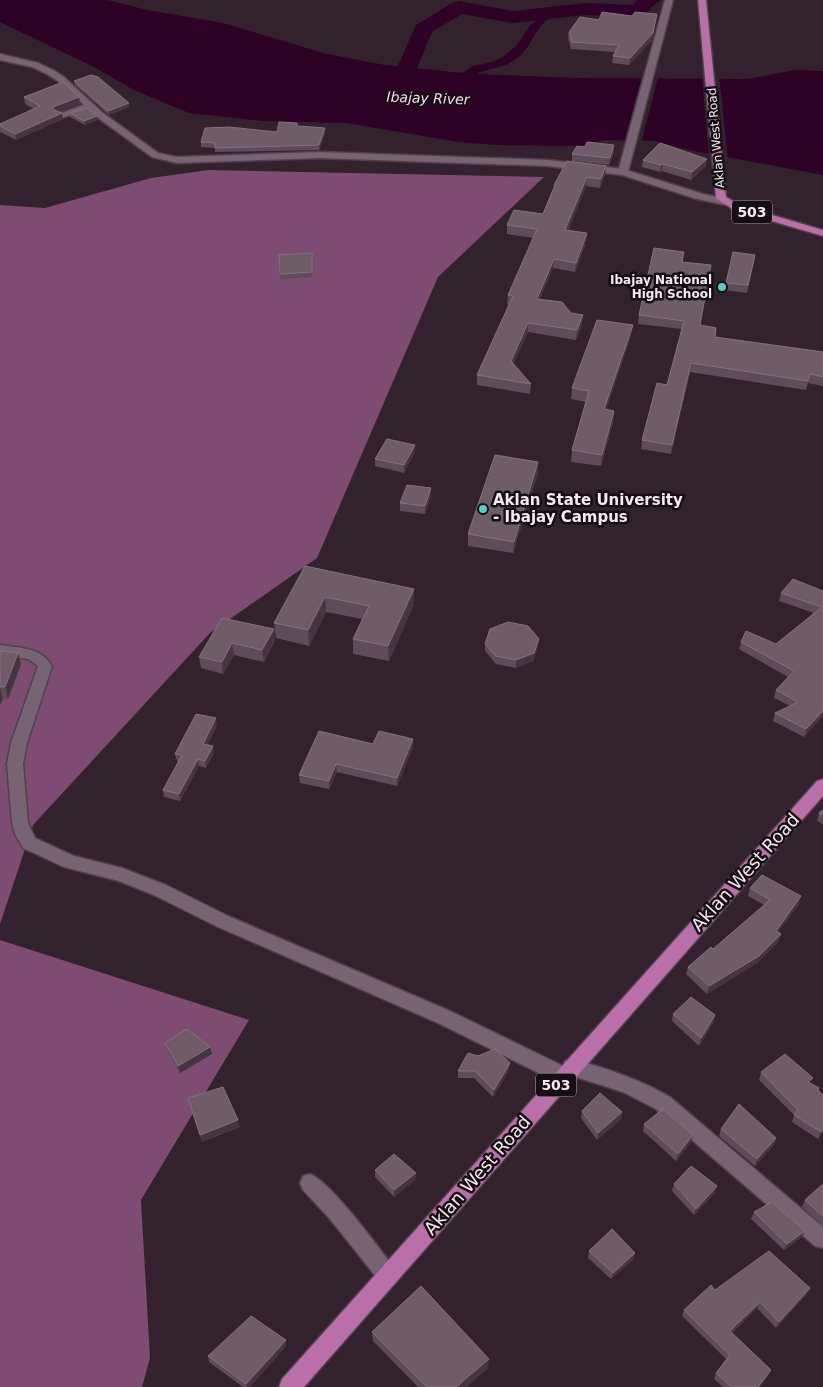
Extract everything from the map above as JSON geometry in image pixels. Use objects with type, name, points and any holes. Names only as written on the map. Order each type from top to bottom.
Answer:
[{"type":"main road","name":"Aklan West Road","points":[[702,0],[721,198],[738,208],[823,233]]},
{"type":"main road","name":"Aklan West Road","points":[[290,1387],[823,785]]},
{"type":"street","points":[[623,172],[669,0]]},
{"type":"street","points":[[0,57],[35,65],[50,72],[62,79],[100,115],[155,154],[177,160],[320,155],[509,161],[623,172],[701,197],[726,202]]},
{"type":"street","points":[[61,115],[89,106]]},
{"type":"street","points":[[0,650],[36,656],[43,661],[45,666],[19,743],[15,764],[20,823],[23,834],[29,842],[70,862],[122,875],[160,890],[222,921],[568,1071],[625,1083],[645,1092],[662,1103],[822,1239]]},
{"type":"street","points":[[310,1183],[337,1212],[388,1276]]},
{"type":"shaded area","points":[[208,170],[544,177],[438,277],[317,558],[210,633],[33,825],[0,924],[0,205],[45,208],[151,178]]},
{"type":"shaded area","points":[[0,940],[249,1020],[141,1200],[150,1358],[142,1387],[0,1387]]},
{"type":"water","name":"Ibajay River","points":[[0,0],[108,0],[147,10],[223,23],[327,54],[385,65],[462,73],[473,66],[492,62],[504,56],[517,45],[531,24],[554,10],[589,4],[620,7],[640,4],[645,0],[661,0],[638,12],[626,14],[573,12],[552,17],[541,26],[524,51],[515,60],[476,74],[575,78],[748,79],[795,70],[823,71],[823,175],[689,150],[655,141],[603,140],[582,146],[495,145],[458,142],[346,123],[262,121],[189,113],[132,89],[96,68],[0,22]]},
{"type":"pier","points":[[642,76],[658,77],[641,144],[624,143]]},
{"type":"pier","points":[[702,76],[719,76],[728,159],[709,156]]},
{"type":"building","points":[[602,12],[632,16],[635,12],[657,14],[653,33],[630,58],[613,56],[619,45],[572,42],[569,32],[580,17],[599,20]]},
{"type":"building","points":[[91,75],[98,77],[129,103],[108,111],[74,81]]},
{"type":"building","points":[[63,82],[79,97],[53,107],[54,110],[62,113],[15,134],[0,126],[0,124],[40,106],[24,97]]},
{"type":"building","points":[[87,108],[97,116],[84,121],[70,113]]},
{"type":"building","points":[[279,122],[297,123],[297,126],[325,128],[319,145],[215,148],[215,143],[201,142],[205,128],[229,127],[277,132]]},
{"type":"building","points":[[587,142],[614,145],[610,158],[572,154],[577,146],[585,147]]},
{"type":"building","points":[[660,143],[707,159],[692,172],[643,160]]},
{"type":"building","points":[[567,161],[606,166],[601,179],[587,177],[565,230],[587,233],[576,263],[554,259],[537,299],[562,302],[571,313],[583,315],[577,330],[528,323],[511,361],[531,384],[477,375],[513,296],[508,295],[537,229],[507,225],[514,210],[543,214],[554,185]]},
{"type":"building","points":[[654,248],[684,252],[682,262],[711,265],[700,325],[716,328],[715,337],[823,352],[823,377],[810,374],[808,381],[691,363],[672,445],[642,440],[657,383],[667,385],[684,321],[639,315]]},
{"type":"building","points":[[733,252],[755,255],[748,285],[726,283]]},
{"type":"building","points":[[312,253],[312,272],[280,274],[279,255]]},
{"type":"building","points":[[597,320],[633,325],[604,409],[614,411],[602,455],[572,450],[589,391],[572,388]]},
{"type":"building","points":[[387,439],[415,445],[404,465],[375,459]]},
{"type":"building","points":[[495,455],[538,462],[514,542],[468,534]]},
{"type":"building","points":[[407,485],[431,488],[425,506],[400,503]]},
{"type":"building","points":[[305,566],[414,589],[388,646],[353,639],[369,606],[325,597],[308,630],[274,623]]},
{"type":"building","points":[[793,579],[823,591],[823,711],[806,729],[775,713],[798,702],[776,690],[794,671],[741,642],[746,631],[776,644],[822,607],[781,593]]},
{"type":"building","points":[[222,618],[274,629],[262,650],[232,643],[222,662],[199,657]]},
{"type":"building","points":[[508,622],[528,626],[539,639],[534,653],[516,660],[496,656],[485,644],[490,629]]},
{"type":"building","points":[[0,651],[18,653],[5,687],[0,687]]},
{"type":"building","points":[[196,714],[216,718],[203,744],[213,746],[205,761],[198,759],[179,794],[163,790],[182,755],[175,754]]},
{"type":"building","points":[[319,731],[373,744],[379,731],[413,739],[397,778],[336,764],[329,781],[299,775]]},
{"type":"building","points":[[762,875],[801,896],[776,931],[781,934],[759,956],[709,986],[688,967],[711,947],[713,949],[770,900],[750,888]]},
{"type":"building","points":[[691,997],[715,1015],[701,1038],[673,1014]]},
{"type":"building","points":[[187,1029],[210,1047],[178,1066],[165,1043]]},
{"type":"building","points":[[495,1049],[510,1063],[494,1090],[475,1071],[458,1071],[468,1053],[478,1056]]},
{"type":"building","points":[[785,1054],[813,1078],[808,1082],[819,1088],[818,1090],[823,1095],[823,1128],[821,1132],[794,1115],[798,1110],[761,1072]]},
{"type":"building","points":[[223,1087],[238,1120],[200,1135],[188,1098]]},
{"type":"building","points":[[600,1093],[622,1112],[598,1133],[582,1111]]},
{"type":"building","points":[[739,1104],[776,1138],[757,1159],[721,1129]]},
{"type":"building","points":[[663,1109],[693,1135],[678,1154],[644,1124]]},
{"type":"building","points":[[394,1154],[416,1173],[394,1190],[375,1170]]},
{"type":"building","points":[[691,1166],[717,1186],[696,1209],[674,1184]]},
{"type":"building","points":[[823,1184],[823,1216],[805,1200]]},
{"type":"building","points":[[772,1202],[805,1231],[787,1244],[754,1212]]},
{"type":"building","points":[[612,1229],[635,1253],[613,1273],[589,1251]]},
{"type":"building","points":[[769,1251],[810,1288],[779,1322],[760,1302],[730,1331],[771,1370],[758,1387],[732,1387],[716,1373],[730,1355],[684,1310],[711,1285],[715,1290]]},
{"type":"building","points":[[421,1286],[489,1359],[456,1387],[427,1387],[372,1332]]},
{"type":"building","points":[[251,1316],[286,1340],[246,1384],[208,1356]]},
{"type":"waterway","name":"Ibajay River","points":[[395,97],[423,29],[459,7],[512,17],[587,9],[638,11],[648,0]]},
{"type":"place","name":"Ibajay National High School","points":[[722,287]]},
{"type":"place","name":"Aklan State University - Ibajay Campus","points":[[483,509]]}]
